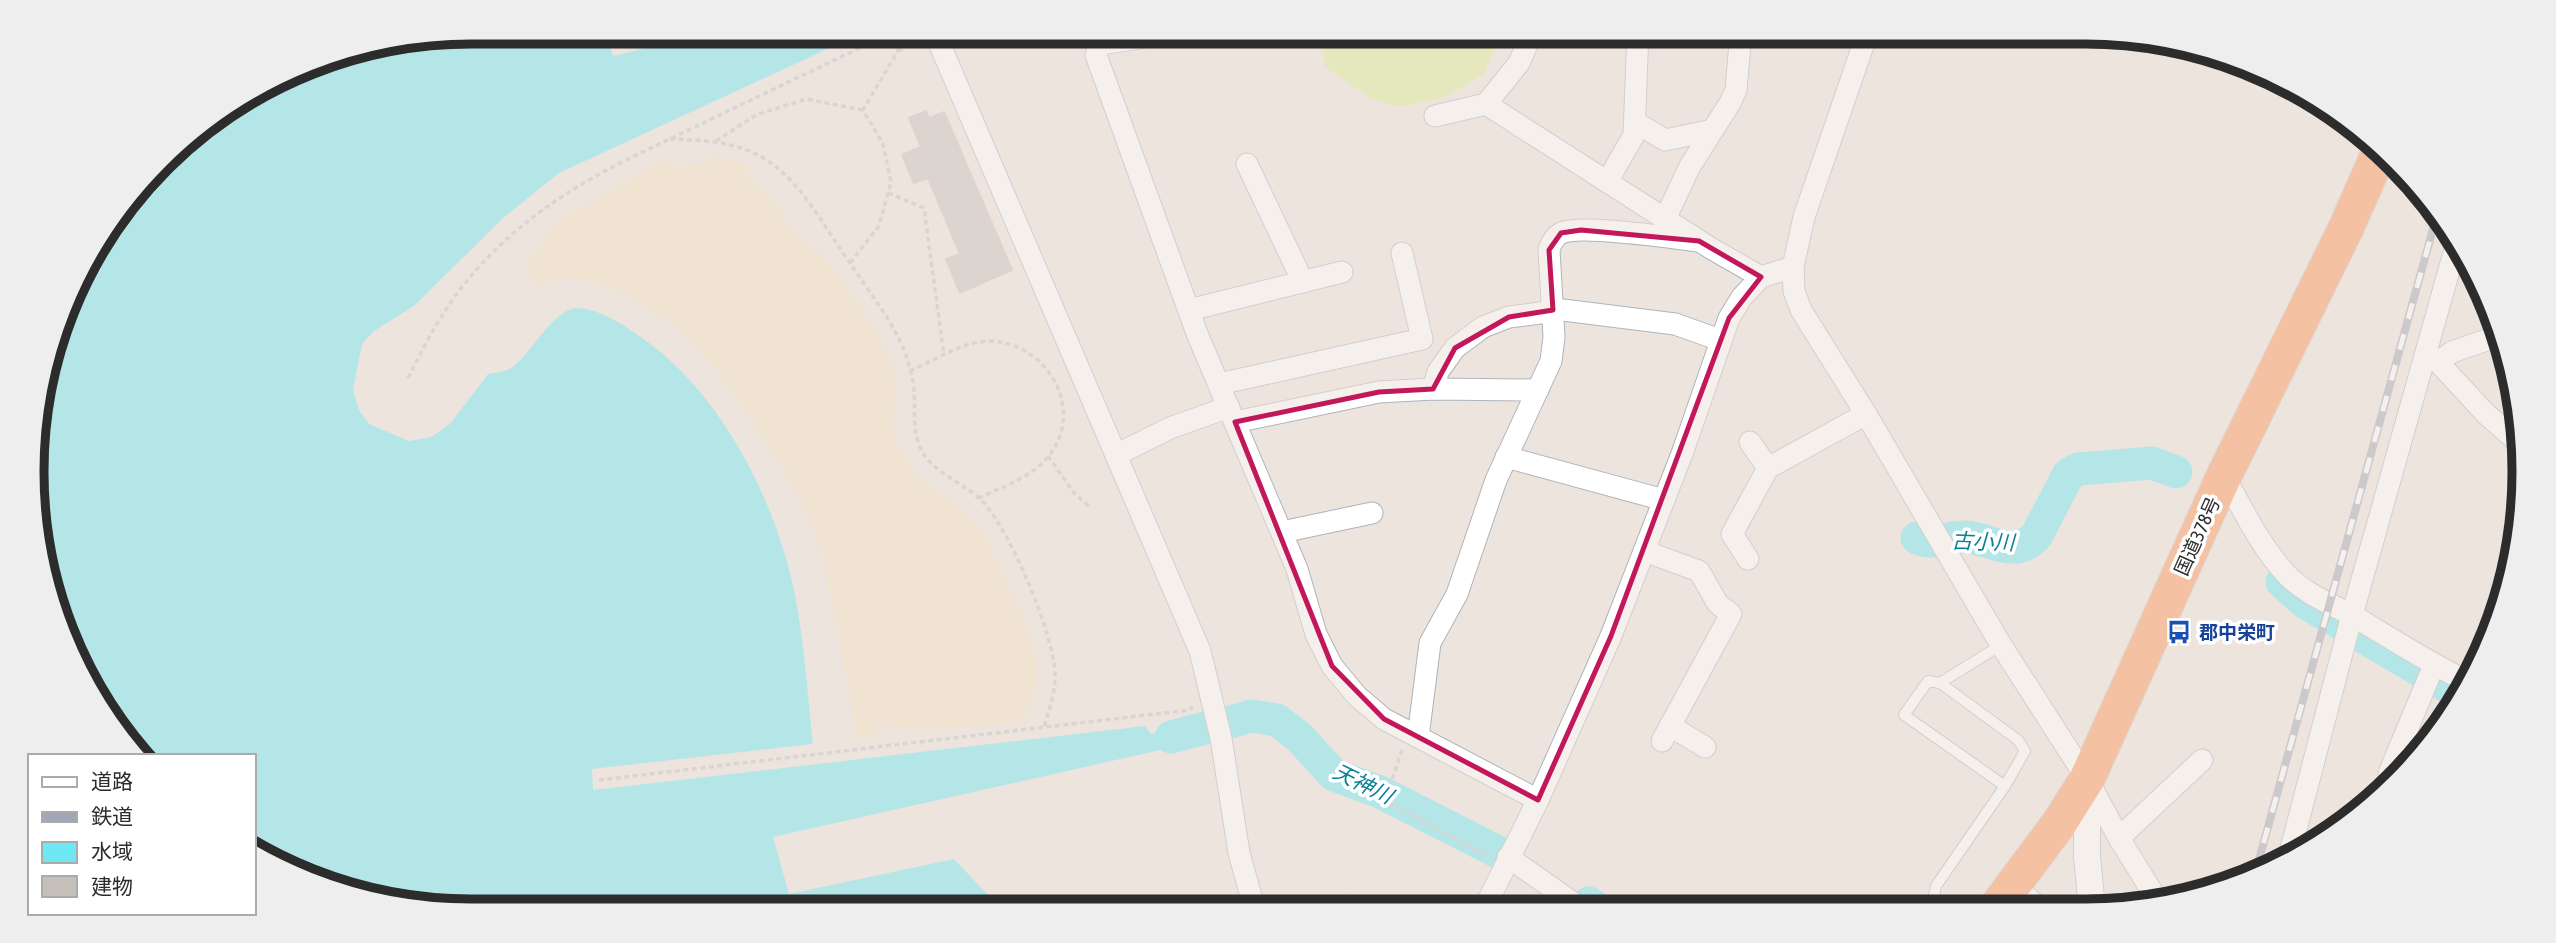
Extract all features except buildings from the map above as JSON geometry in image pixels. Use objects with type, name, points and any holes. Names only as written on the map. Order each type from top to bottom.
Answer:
[{"type":"highway","name":"国道378号","points":[[2004,897],[2060,822],[2087,779],[2224,477],[2346,228],[2376,159]]},
{"type":"street","points":[[939,44],[1200,651],[1222,738],[1239,853],[1252,899]]},
{"type":"street","points":[[1100,44],[1096,55],[1189,310],[1297,569],[1316,634],[1332,666],[1357,696],[1384,719],[1538,800]]},
{"type":"street","points":[[1436,116],[1486,104],[1518,63],[1527,44]]},
{"type":"street","points":[[1607,182],[1634,135],[1638,44]]},
{"type":"street","points":[[1665,219],[1690,166],[1736,90],[1740,44]]},
{"type":"street","points":[[1864,44],[1804,217],[1793,267],[1794,291],[1801,310],[1866,414],[2001,645],[2087,779],[2154,894]]},
{"type":"street","points":[[1486,104],[1761,278]]},
{"type":"street","points":[[1635,122],[1665,140],[1713,130]]},
{"type":"street","points":[[1247,164],[1303,282]]},
{"type":"street","points":[[1413,734],[1430,642],[1457,594],[1496,480],[1551,360],[1554,337],[1549,250],[1551,241],[1561,233],[1581,230],[1699,241]]},
{"type":"street","points":[[1219,384],[1422,339],[1402,253]]},
{"type":"street","points":[[2292,845],[2351,615],[2431,360],[2454,256]]},
{"type":"street","points":[[1489,899],[1538,800],[1611,636],[1683,451],[1729,318],[1742,297],[1761,278],[1793,267]]},
{"type":"street","points":[[1189,310],[1342,272]]},
{"type":"street","points":[[1433,389],[1438,372],[1455,348],[1483,327],[1509,317],[1553,310],[1675,324],[1720,340]]},
{"type":"street","points":[[2431,360],[2491,338]]},
{"type":"street","points":[[2431,360],[2510,435]]},
{"type":"street","points":[[1116,455],[1170,428],[1232,414],[1379,392],[1433,389],[1538,390]]},
{"type":"street","points":[[1748,559],[1732,534],[1768,468],[1866,414]]},
{"type":"street","points":[[1750,442],[1768,468]]},
{"type":"street","points":[[1507,457],[1664,500]]},
{"type":"street","points":[[2224,477],[2269,553],[2288,576],[2312,595],[2459,678]]},
{"type":"street","points":[[1282,532],[1372,513]]},
{"type":"street","points":[[1644,551],[1699,571],[1718,604],[1731,614],[1666,733],[1706,747]]},
{"type":"street","points":[[2390,771],[2434,665]]},
{"type":"street","points":[[2119,838],[2202,760]]},
{"type":"street","points":[[2087,779],[2087,857],[2091,899]]},
{"type":"street","points":[[1506,861],[1566,899]]},
{"type":"lane","points":[[1940,683],[2001,645]]},
{"type":"lane","points":[[1933,899],[1936,886],[2004,786],[2025,751],[2018,740],[1940,683],[1927,681],[1904,715],[2004,786]]},
{"type":"path","points":[[408,378],[431,332],[482,262],[514,233],[583,182],[868,44]]},
{"type":"path","points":[[896,44],[898,51]]},
{"type":"path","points":[[863,110],[898,51],[913,44]]},
{"type":"path","points":[[715,142],[755,115],[806,99],[863,110],[883,145],[891,182],[879,226],[850,263]]},
{"type":"path","points":[[670,139],[736,146],[759,155],[779,169],[796,188],[894,328],[910,371],[914,389],[913,418],[916,438],[924,455],[936,467],[970,489],[997,520],[1047,627],[1054,653],[1055,676],[1044,727]]},
{"type":"path","points":[[888,193],[924,208],[944,356]]},
{"type":"path","points":[[910,371],[979,342],[1002,342],[1023,348],[1042,361],[1055,379],[1063,403],[1062,428],[1048,456],[1036,470],[979,498]]},
{"type":"path","points":[[1048,456],[1074,493],[1091,509]]},
{"type":"path","points":[[599,780],[1189,710],[1211,694]]},
{"type":"path","points":[[1413,734],[1385,798],[1506,861]]},
{"type":"highlighted area","points":[[1581,230],[1699,241],[1761,277],[1729,318],[1611,636],[1538,800],[1384,719],[1332,666],[1235,422],[1379,392],[1433,389],[1455,348],[1509,317],[1553,310],[1549,250],[1561,233]]},
{"type":"sand","points":[[711,154],[751,167],[742,175],[774,202],[810,253],[819,250],[881,340],[893,368],[893,426],[904,457],[920,479],[966,513],[979,527],[1028,631],[1037,667],[1036,685],[1031,703],[1021,722],[919,730],[877,725],[874,737],[858,739],[826,574],[812,525],[759,431],[727,385],[691,343],[671,324],[648,308],[613,289],[580,279],[559,280],[538,288],[523,270],[558,221],[664,160],[680,168],[690,164],[710,164]]},
{"type":"green space","points":[[1323,44],[1497,44],[1484,73],[1448,96],[1400,107],[1372,99],[1325,67]]},
{"type":"water","points":[[472,44],[609,44],[613,56],[662,44],[838,44],[559,173],[502,219],[414,306],[374,331],[362,344],[353,390],[359,410],[369,424],[409,441],[431,437],[450,424],[488,374],[513,367],[561,315],[569,310],[587,309],[622,324],[674,364],[724,424],[745,459],[778,532],[789,570],[802,640],[813,744],[592,769],[593,790],[1145,726],[1151,734],[1170,730],[1174,747],[773,837],[789,894],[954,859],[992,899],[472,899],[416,896],[334,877],[256,841],[256,754],[150,754],[116,709],[88,661],[66,609],[52,555],[47,527],[44,472],[47,416],[58,361],[66,334],[88,282],[132,211],[189,150],[234,116],[308,76],[361,58],[416,47]]},
{"type":"waterway","name":"古小川","points":[[1917,538],[1936,541],[1965,537],[2002,546],[2020,546],[2037,535],[2068,475],[2078,469],[2152,463],[2176,472]]},
{"type":"waterway","name":"古小川","points":[[2282,582],[2306,603],[2452,689]]},
{"type":"waterway","name":"天神川","points":[[1231,722],[1251,716],[1277,720],[1299,737],[1334,775],[1380,792],[1502,854]]},
{"type":"waterway","name":"天神川","points":[[1171,737],[1209,727]]},
{"type":"railway","points":[[2258,862],[2434,225]]},
{"type":"place","name":"郡中栄町","points":[[2179,632]]}]
